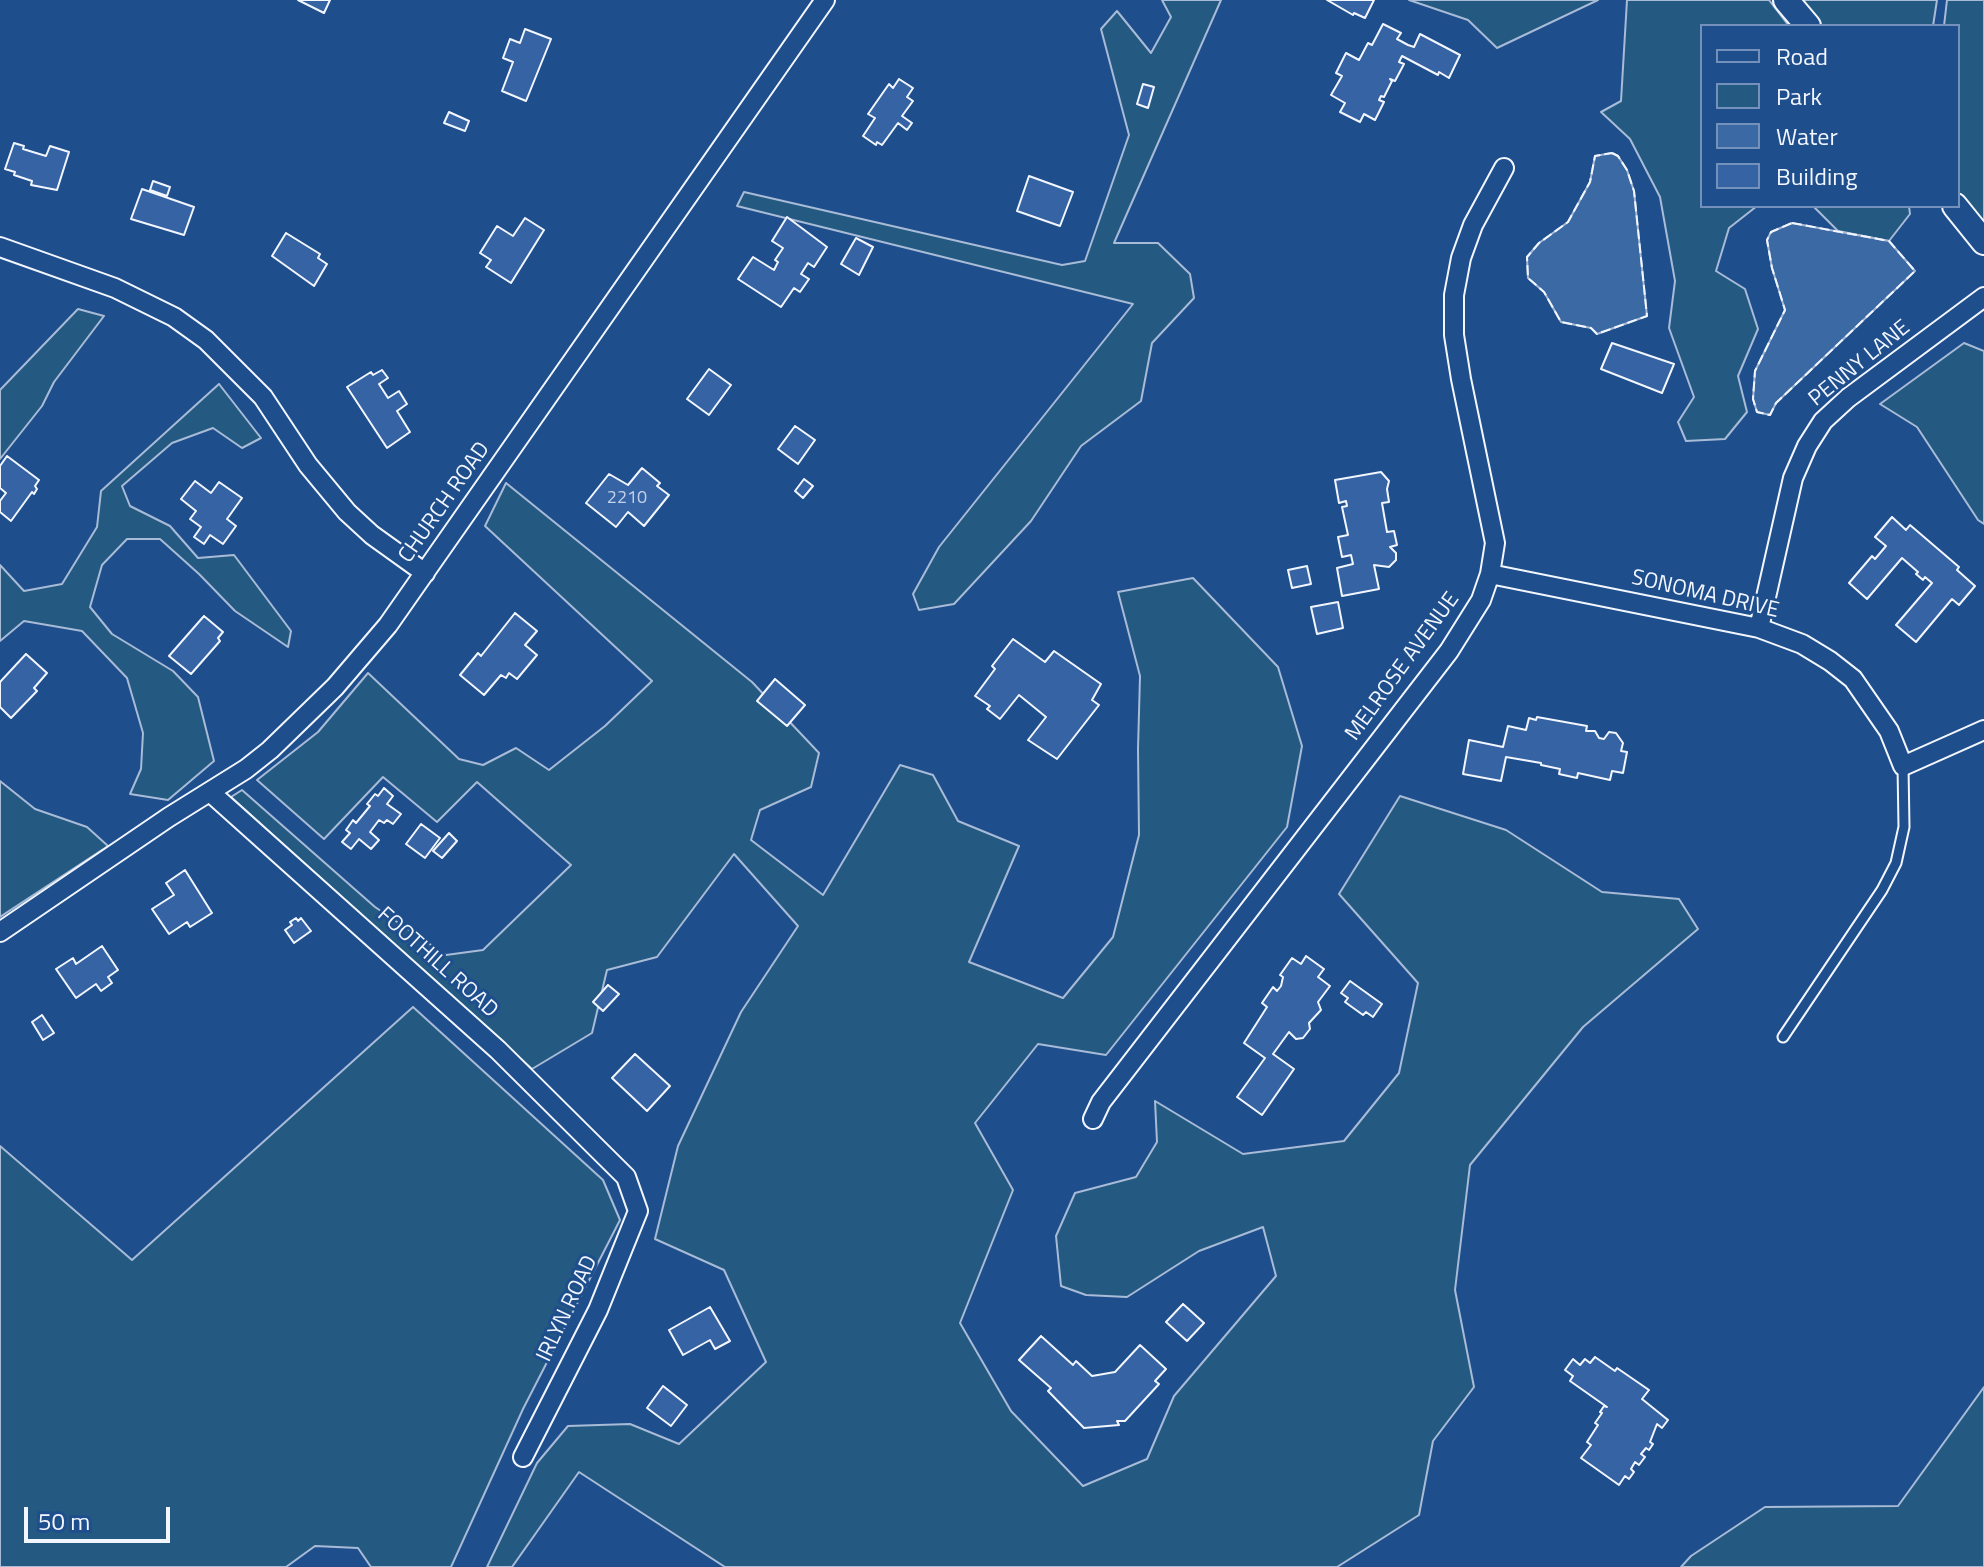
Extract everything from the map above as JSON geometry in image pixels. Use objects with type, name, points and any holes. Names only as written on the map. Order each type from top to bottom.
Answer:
[{"type":"street","name":"CHURCH ROAD","points":[[0,932],[270,750],[335,687],[381,635],[825,0]]},
{"type":"street","points":[[1786,0],[1806,24]]},
{"type":"street","name":"MELROSE AVENUE","points":[[1093,1119],[1101,1102],[1449,651],[1481,600],[1490,574],[1495,543],[1461,379],[1454,335],[1454,295],[1461,258],[1473,225],[1504,168]]},
{"type":"street","points":[[1957,208],[1984,242]]},
{"type":"street","points":[[0,247],[115,288],[174,317],[206,340],[263,397],[308,465],[347,512],[372,535],[425,573]]},
{"type":"street","name":"PENNY LANE","points":[[1759,628],[1793,478],[1807,446],[1823,421],[1848,398],[1984,297]]},
{"type":"street","name":"SONOMA DRIVE","points":[[1490,574],[1759,628],[1802,644],[1853,679],[1889,731],[1903,766]]},
{"type":"street","points":[[1903,766],[1984,730]]},
{"type":"street","name":"FOOTHILL ROAD","points":[[210,792],[498,1050],[626,1177]]},
{"type":"street","name":"IRLYN ROAD","points":[[523,1457],[598,1310],[638,1211],[626,1177]]},
{"type":"lane","points":[[1783,1037],[1882,890],[1896,863],[1904,827],[1903,766]]},
{"type":"green space","points":[[1162,0],[1221,0],[1114,243],[1158,243],[1190,274],[1194,298],[1152,343],[1141,401],[1081,446],[1031,521],[954,604],[919,610],[913,594],[939,547],[1133,304],[737,206],[744,192],[1062,265],[1085,261],[1129,135],[1101,29],[1117,11],[1151,53],[1171,17]]},
{"type":"green space","points":[[1409,0],[1598,0],[1497,48],[1468,20]]},
{"type":"green space","points":[[1627,0],[1769,0],[1787,24],[1700,24],[1700,208],[1754,208],[1729,228],[1716,271],[1745,289],[1758,329],[1738,376],[1747,412],[1725,439],[1686,441],[1678,422],[1694,397],[1669,328],[1675,281],[1660,197],[1630,139],[1601,112],[1621,101]]},
{"type":"green space","points":[[1796,0],[1937,0],[1933,24],[1816,24]]},
{"type":"green space","points":[[1947,0],[1984,0],[1984,223],[1960,194],[1960,24],[1944,24]]},
{"type":"green space","points":[[1815,208],[1909,208],[1910,214],[1889,241],[1838,231]]},
{"type":"green space","points":[[78,309],[104,316],[54,382],[42,406],[0,459],[0,390]]},
{"type":"green space","points":[[1964,343],[1984,351],[1984,524],[1978,520],[1917,427],[1880,404]]},
{"type":"green space","points":[[219,384],[261,438],[242,448],[213,428],[172,443],[122,486],[130,506],[170,526],[198,558],[234,555],[291,631],[288,647],[235,611],[160,539],[127,539],[102,565],[90,607],[112,634],[173,671],[198,697],[214,761],[168,800],[130,794],[141,769],[143,733],[127,678],[82,631],[24,621],[0,641],[0,565],[24,591],[62,584],[97,527],[101,491]]},
{"type":"green space","points":[[506,483],[752,682],[819,753],[811,787],[760,810],[751,840],[823,895],[900,765],[933,775],[958,821],[1019,846],[969,962],[1063,998],[1113,937],[1139,835],[1140,676],[1118,592],[1193,578],[1278,667],[1302,746],[1287,827],[1106,1055],[1038,1044],[975,1123],[1013,1190],[960,1323],[1011,1411],[1083,1486],[1147,1459],[1174,1396],[1276,1276],[1263,1227],[1199,1251],[1127,1297],[1086,1295],[1061,1286],[1056,1236],[1075,1193],[1136,1177],[1157,1142],[1155,1101],[1243,1154],[1344,1141],[1399,1073],[1418,983],[1339,894],[1400,796],[1506,830],[1602,892],[1679,899],[1698,929],[1583,1027],[1470,1165],[1455,1290],[1474,1387],[1433,1441],[1419,1515],[1337,1567],[725,1567],[579,1472],[512,1567],[487,1567],[537,1463],[568,1426],[630,1424],[679,1444],[766,1362],[724,1270],[655,1239],[678,1146],[741,1012],[798,926],[734,854],[657,957],[607,970],[592,1033],[532,1069],[231,797],[242,790],[375,907],[446,955],[483,950],[571,865],[477,782],[437,822],[383,777],[324,839],[257,780],[318,732],[368,673],[459,759],[483,765],[516,748],[549,770],[605,726],[652,681],[485,526]]},
{"type":"green space","points":[[0,781],[35,809],[87,827],[108,846],[0,917]]},
{"type":"green space","points":[[413,1007],[603,1180],[620,1220],[523,1409],[451,1567],[371,1567],[358,1548],[315,1546],[286,1567],[0,1567],[0,1146],[132,1260]]},
{"type":"green space","points":[[1984,1387],[1984,1567],[1681,1567],[1691,1556],[1765,1507],[1898,1506]]},
{"type":"water","points":[[1612,153],[1618,156],[1627,170],[1634,191],[1647,316],[1597,334],[1591,328],[1561,322],[1544,292],[1528,278],[1527,257],[1539,243],[1568,222],[1590,182],[1595,156]]},
{"type":"water","points":[[1792,223],[1889,241],[1915,271],[1776,403],[1770,415],[1757,412],[1753,399],[1755,371],[1785,310],[1767,240],[1771,232]]},
{"type":"building","points":[[298,0],[330,0],[324,13]]},
{"type":"building","points":[[1327,0],[1374,0],[1365,18],[1353,15]]},
{"type":"building","points":[[1383,24],[1401,33],[1397,39],[1408,45],[1414,47],[1420,34],[1460,55],[1449,78],[1402,56],[1399,62],[1404,64],[1395,81],[1390,79],[1392,81],[1384,97],[1381,96],[1379,100],[1384,102],[1375,120],[1364,114],[1360,122],[1340,112],[1345,103],[1331,95],[1342,76],[1336,73],[1346,53],[1359,60],[1368,43],[1372,45]]},
{"type":"building","points":[[525,29],[551,39],[526,101],[502,91],[513,62],[503,58],[510,39],[520,43]]},
{"type":"building","points":[[899,79],[913,88],[907,97],[913,101],[902,116],[912,123],[907,130],[898,123],[882,145],[877,142],[876,145],[863,136],[875,118],[868,114],[889,84],[893,88]]},
{"type":"building","points":[[1143,84],[1154,87],[1148,108],[1137,104]]},
{"type":"building","points":[[449,112],[469,121],[465,131],[444,123]]},
{"type":"building","points":[[14,143],[46,156],[50,146],[69,152],[57,190],[31,185],[32,181],[5,169]]},
{"type":"building","points":[[1029,176],[1073,192],[1060,226],[1017,211]]},
{"type":"building","points":[[153,181],[170,187],[167,196],[150,190]]},
{"type":"building","points":[[142,189],[194,207],[184,235],[131,219]]},
{"type":"building","points":[[787,217],[827,247],[814,267],[808,263],[801,274],[809,279],[800,292],[794,288],[781,307],[738,279],[753,257],[774,270],[778,262],[775,260],[783,248],[772,241]]},
{"type":"building","points":[[525,218],[544,230],[511,283],[486,267],[491,260],[480,253],[497,226],[513,236]]},
{"type":"building","points":[[286,233],[320,254],[318,258],[327,264],[314,286],[272,256]]},
{"type":"building","points":[[856,238],[873,247],[859,275],[841,264]]},
{"type":"building","points":[[1612,343],[1674,364],[1662,393],[1601,369]]},
{"type":"building","points":[[709,369],[731,385],[709,415],[687,399]]},
{"type":"building","points":[[382,370],[388,378],[379,384],[388,398],[399,391],[407,404],[397,411],[410,432],[387,448],[347,387],[371,372],[373,375]]},
{"type":"building","points":[[795,426],[815,440],[798,464],[778,449]]},
{"type":"building","points":[[7,456],[39,480],[34,494],[32,492],[11,521],[0,512],[0,501],[6,493],[0,488],[0,466]]},
{"type":"building","points":[[642,468],[669,495],[644,526],[628,512],[616,527],[586,503],[609,474],[628,485]]},
{"type":"building","points":[[1381,472],[1389,481],[1389,502],[1382,503],[1387,532],[1394,531],[1397,545],[1390,547],[1396,553],[1396,560],[1389,567],[1374,565],[1379,589],[1342,596],[1337,568],[1353,564],[1351,555],[1342,557],[1338,537],[1348,535],[1342,507],[1347,506],[1346,501],[1339,503],[1335,480]]},
{"type":"building","points":[[804,479],[813,486],[803,498],[795,491]]},
{"type":"building","points":[[195,481],[211,493],[219,482],[242,498],[227,519],[236,526],[223,544],[210,535],[204,544],[194,537],[201,527],[190,519],[196,511],[181,499]]},
{"type":"building","points":[[1892,517],[1906,530],[1910,525],[1959,567],[1957,570],[1975,586],[1959,605],[1952,599],[1916,642],[1896,625],[1932,583],[1925,577],[1923,580],[1902,558],[1867,599],[1849,583],[1872,556],[1875,559],[1886,546],[1875,537]]},
{"type":"building","points":[[1307,566],[1311,584],[1292,588],[1288,570]]},
{"type":"building","points":[[1338,602],[1343,628],[1317,634],[1311,607]]},
{"type":"building","points":[[515,613],[537,631],[525,645],[537,655],[517,679],[509,673],[506,678],[501,675],[484,695],[460,675],[478,653],[481,656]]},
{"type":"building","points":[[204,616],[223,632],[218,638],[220,641],[191,674],[169,656]]},
{"type":"building","points":[[1013,639],[1045,662],[1054,651],[1101,684],[1092,700],[1099,705],[1057,759],[1028,740],[1046,717],[1019,695],[1000,719],[987,709],[990,706],[975,696],[995,669],[992,666]]},
{"type":"building","points":[[26,654],[47,673],[34,688],[37,691],[11,718],[0,707],[0,682]]},
{"type":"building","points":[[775,679],[805,705],[787,726],[757,701]]},
{"type":"building","points":[[1537,717],[1587,726],[1586,731],[1595,731],[1599,738],[1604,739],[1609,732],[1616,733],[1623,743],[1621,751],[1627,752],[1623,773],[1612,771],[1610,780],[1578,773],[1577,778],[1559,774],[1560,769],[1541,763],[1506,757],[1501,781],[1463,774],[1469,740],[1503,747],[1508,726],[1526,730],[1529,718],[1536,720]]},
{"type":"building","points":[[384,788],[393,796],[387,804],[401,814],[393,824],[379,820],[370,832],[379,840],[371,849],[359,839],[351,849],[342,842],[350,833],[346,830],[353,820],[356,823],[375,794],[378,796]]},
{"type":"building","points":[[421,824],[440,838],[425,858],[406,844]]},
{"type":"building","points":[[449,833],[457,841],[442,858],[433,851]]},
{"type":"building","points":[[185,870],[212,913],[190,927],[187,922],[169,934],[152,909],[174,895],[166,883]]},
{"type":"building","points":[[296,918],[298,921],[301,918],[311,931],[294,943],[285,930]]},
{"type":"building","points":[[102,946],[118,970],[108,977],[112,983],[101,991],[96,984],[76,998],[56,969],[73,958],[76,964]]},
{"type":"building","points":[[1306,956],[1324,969],[1318,977],[1330,986],[1318,1002],[1321,1010],[1309,1023],[1310,1029],[1303,1038],[1296,1039],[1289,1032],[1273,1054],[1294,1069],[1262,1115],[1237,1097],[1265,1058],[1244,1043],[1267,1007],[1262,1003],[1273,987],[1277,991],[1281,986],[1283,977],[1280,975],[1292,958],[1301,964]]},
{"type":"building","points":[[1350,981],[1382,1004],[1373,1017],[1366,1012],[1363,1015],[1345,1002],[1348,998],[1341,993]]},
{"type":"building","points":[[608,985],[619,994],[603,1011],[593,1002]]},
{"type":"building","points":[[42,1015],[54,1033],[43,1040],[32,1022]]},
{"type":"building","points":[[635,1054],[670,1086],[647,1111],[612,1078]]},
{"type":"building","points":[[1183,1304],[1204,1323],[1187,1341],[1166,1322]]},
{"type":"building","points":[[710,1307],[730,1341],[715,1349],[710,1340],[683,1355],[669,1330]]},
{"type":"building","points":[[1041,1336],[1073,1365],[1076,1361],[1092,1376],[1115,1372],[1140,1345],[1166,1369],[1155,1381],[1159,1384],[1125,1421],[1117,1421],[1119,1425],[1084,1428],[1048,1391],[1051,1388],[1019,1360]]},
{"type":"building","points":[[1595,1357],[1649,1390],[1642,1399],[1668,1420],[1662,1428],[1657,1424],[1650,1442],[1653,1444],[1641,1454],[1645,1457],[1639,1465],[1635,1462],[1631,1469],[1634,1472],[1629,1479],[1625,1476],[1619,1485],[1581,1458],[1591,1445],[1587,1442],[1598,1425],[1595,1423],[1600,1412],[1604,1406],[1607,1407],[1570,1381],[1573,1376],[1565,1370],[1573,1359],[1580,1365],[1585,1359],[1590,1363]]},
{"type":"building","points":[[663,1386],[687,1405],[671,1426],[647,1408]]},
{"type":"fence","points":[[1612,153],[1618,156],[1627,170],[1634,191],[1647,316],[1597,334],[1591,328],[1561,322],[1544,292],[1528,278],[1527,257],[1539,243],[1568,222],[1590,182],[1595,156],[1612,153]]},
{"type":"fence","points":[[1792,223],[1889,241],[1915,271],[1776,403],[1770,415],[1757,412],[1753,399],[1755,371],[1785,310],[1767,240],[1771,232],[1792,223]]}]
